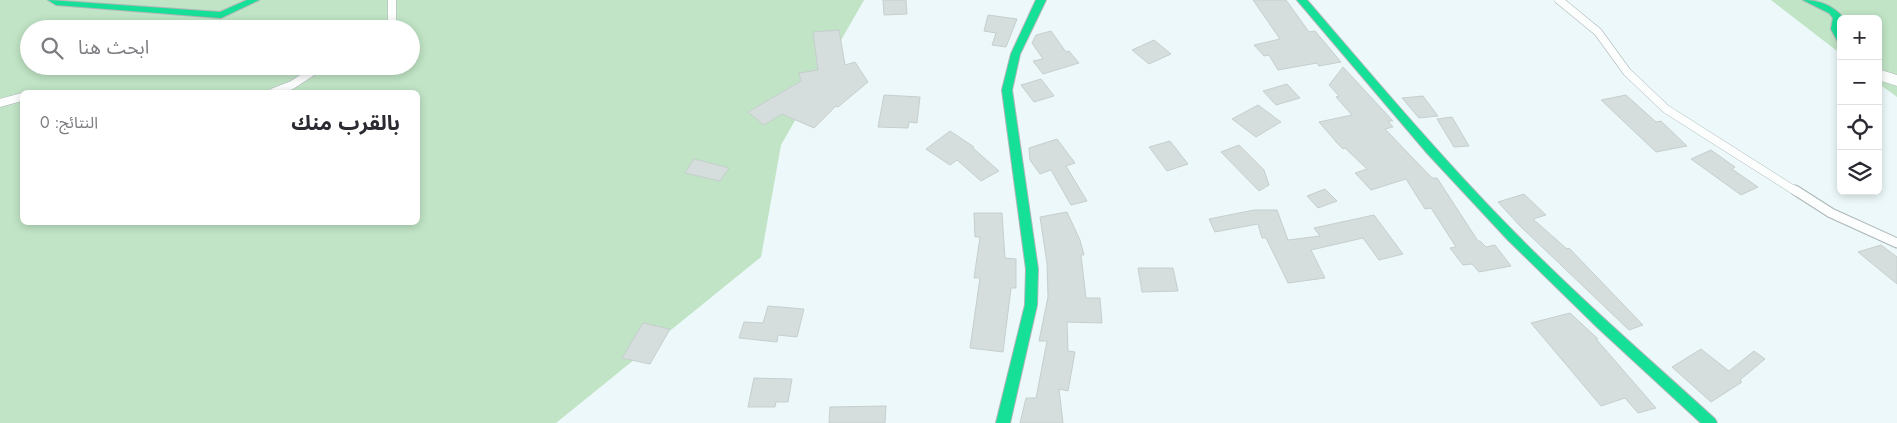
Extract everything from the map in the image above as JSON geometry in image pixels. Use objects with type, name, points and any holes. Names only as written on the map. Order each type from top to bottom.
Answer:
[{"type":"street","points":[[52,0],[90,6],[221,15],[254,0]]},
{"type":"street","points":[[1003,423],[1031,305],[1032,269],[1013,142],[1008,90],[1009,71],[1018,44],[1041,0]]},
{"type":"street","points":[[1302,0],[1432,151],[1512,237],[1614,335],[1710,423]]},
{"type":"street","points":[[1808,0],[1832,11],[1837,16]]},
{"type":"street","points":[[1882,75],[1897,81]]},
{"type":"lane","points":[[392,0],[392,20]]},
{"type":"lane","points":[[1559,0],[1598,32],[1628,72],[1666,109],[1831,213],[1897,243]]},
{"type":"lane","points":[[279,90],[292,85],[307,75]]},
{"type":"lane","points":[[0,103],[20,98]]},
{"type":"green space","points":[[0,0],[864,0],[781,145],[761,257],[556,423],[0,423]]},
{"type":"green space","points":[[1771,0],[1897,0],[1897,97],[1882,86],[1882,15],[1837,15],[1837,51]]},
{"type":"building","points":[[883,0],[906,0],[907,14],[884,15]]},
{"type":"building","points":[[1253,0],[1286,0],[1309,32],[1315,31],[1341,62],[1319,66],[1317,63],[1278,70],[1269,55],[1264,56],[1254,45],[1280,39]]},
{"type":"building","points":[[988,15],[1017,19],[1006,47],[992,45],[996,33],[984,31]]},
{"type":"building","points":[[839,30],[845,65],[855,62],[868,82],[838,107],[836,106],[814,128],[782,114],[764,125],[748,112],[801,81],[799,73],[818,70],[813,32]]},
{"type":"building","points":[[1051,31],[1066,52],[1069,51],[1079,63],[1043,74],[1033,61],[1043,59],[1032,43],[1036,35]]},
{"type":"building","points":[[1154,40],[1171,54],[1149,64],[1132,50]]},
{"type":"building","points":[[1343,67],[1393,121],[1388,121],[1393,127],[1385,129],[1432,178],[1437,178],[1478,241],[1486,247],[1495,245],[1511,266],[1479,272],[1472,264],[1463,265],[1450,248],[1456,247],[1431,208],[1425,209],[1406,179],[1371,190],[1355,173],[1367,169],[1345,148],[1343,149],[1319,122],[1352,115],[1336,97],[1339,96],[1329,85]]},
{"type":"building","points":[[1041,79],[1054,96],[1034,102],[1021,85]]},
{"type":"building","points":[[1287,84],[1300,98],[1276,105],[1263,91]]},
{"type":"building","points":[[884,95],[920,97],[917,123],[909,122],[908,128],[878,127]]},
{"type":"building","points":[[1626,95],[1656,122],[1661,121],[1687,146],[1656,152],[1601,100]]},
{"type":"building","points":[[1423,96],[1438,116],[1419,118],[1402,98]]},
{"type":"building","points":[[1258,105],[1281,122],[1256,137],[1232,119]]},
{"type":"building","points":[[1452,117],[1469,146],[1454,147],[1437,119]]},
{"type":"building","points":[[950,131],[974,147],[999,171],[981,181],[957,160],[950,165],[926,149]]},
{"type":"building","points":[[1057,139],[1075,163],[1066,166],[1087,201],[1071,205],[1051,170],[1040,174],[1030,160],[1029,148]]},
{"type":"building","points":[[1170,141],[1188,164],[1167,171],[1149,147]]},
{"type":"building","points":[[1239,145],[1264,170],[1269,185],[1259,191],[1221,152]]},
{"type":"building","points":[[1711,150],[1735,167],[1732,169],[1758,187],[1741,195],[1691,159]]},
{"type":"building","points":[[694,159],[729,168],[720,181],[685,173]]},
{"type":"building","points":[[1325,189],[1337,201],[1318,208],[1307,196]]},
{"type":"building","points":[[1524,194],[1546,215],[1533,219],[1567,249],[1569,248],[1643,325],[1629,330],[1520,226],[1498,202]]},
{"type":"building","points":[[1254,210],[1277,210],[1288,240],[1320,236],[1314,228],[1374,215],[1403,254],[1379,260],[1363,238],[1311,250],[1325,278],[1288,283],[1266,238],[1262,238],[1258,224],[1215,232],[1209,219]]},
{"type":"building","points":[[1067,212],[1080,240],[1084,255],[1081,255],[1086,298],[1100,298],[1102,323],[1067,322],[1068,351],[1075,352],[1068,391],[1059,389],[1063,423],[1020,423],[1026,398],[1036,398],[1047,341],[1039,341],[1048,297],[1047,263],[1040,217]]},
{"type":"building","points":[[974,213],[1002,213],[1005,258],[1016,259],[1016,288],[1011,288],[1003,352],[970,348],[980,278],[974,278],[980,237],[975,237]]},
{"type":"building","points":[[1881,245],[1897,257],[1897,284],[1858,252]]},
{"type":"building","points":[[1138,268],[1173,268],[1178,291],[1142,292]]},
{"type":"building","points":[[768,306],[804,309],[797,337],[778,335],[777,342],[739,338],[744,322],[763,323]]},
{"type":"building","points":[[1570,313],[1598,339],[1596,339],[1656,408],[1638,413],[1625,398],[1601,406],[1531,323]]},
{"type":"building","points":[[643,323],[670,329],[650,364],[622,358]]},
{"type":"building","points":[[1701,349],[1729,371],[1754,351],[1765,359],[1740,380],[1742,382],[1711,402],[1672,367]]},
{"type":"building","points":[[754,378],[792,379],[788,402],[776,402],[775,407],[748,407]]},
{"type":"building","points":[[886,406],[885,423],[829,423],[830,407]]},
{"type":"traffic: fast","points":[[53,0],[56,2],[221,15],[254,0]]},
{"type":"traffic: fast","points":[[1003,423],[1031,305],[1032,269],[1007,90],[1016,54],[1041,0]]},
{"type":"traffic: fast","points":[[1302,0],[1431,150],[1512,237],[1602,324],[1710,423]]},
{"type":"traffic: fast","points":[[1808,0],[1832,11],[1837,16]]},
{"type":"traffic: fast","points":[[1837,23],[1837,31]]}]
